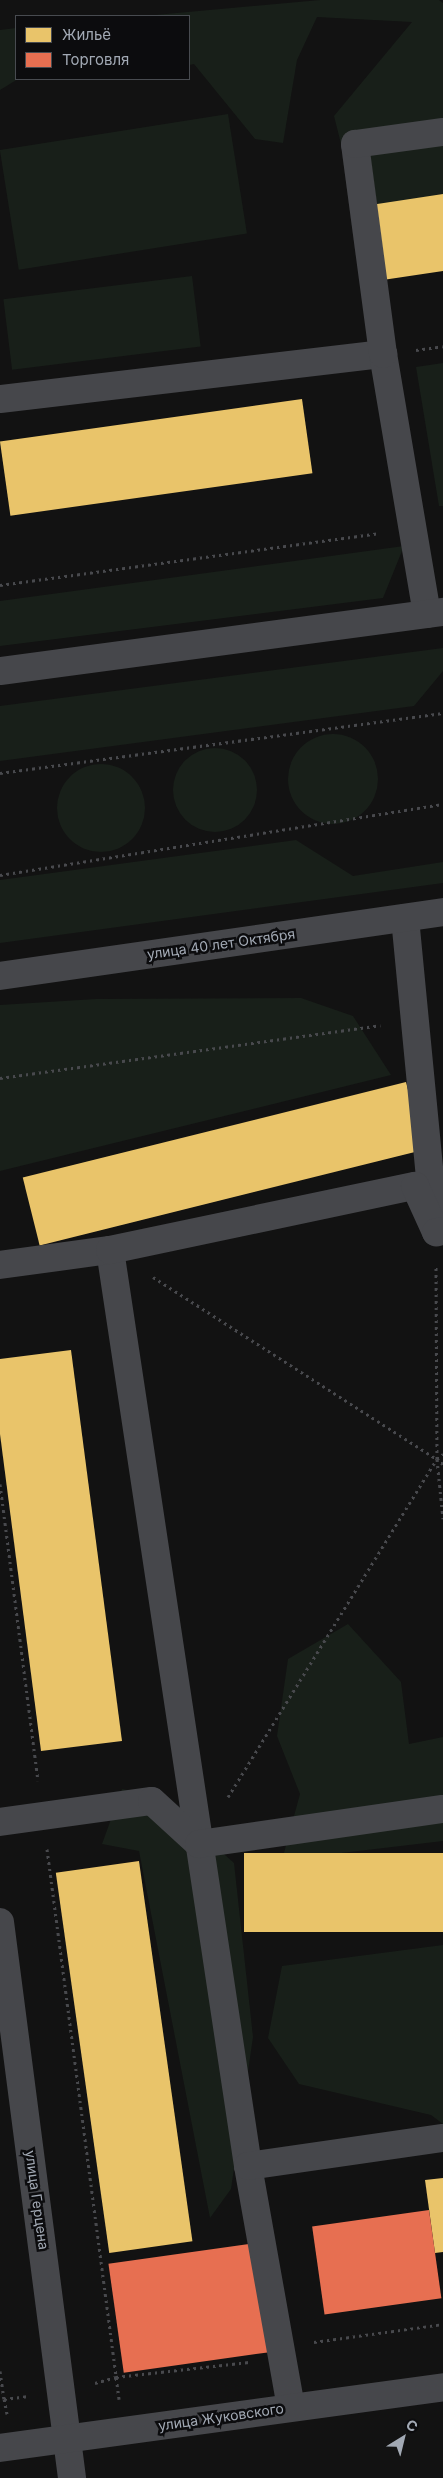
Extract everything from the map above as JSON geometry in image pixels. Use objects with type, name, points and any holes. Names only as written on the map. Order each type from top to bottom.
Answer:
[{"type":"street","points":[[0,671],[435,613],[412,529],[383,354],[355,144],[443,132]]},
{"type":"street","points":[[0,399],[383,354]]},
{"type":"street","name":"улица 40 лет Октября","points":[[0,976],[443,912]]},
{"type":"street","points":[[405,918],[439,1231]]},
{"type":"street","points":[[0,1265],[110,1250],[415,1186],[439,1231]]},
{"type":"street","points":[[110,1250],[248,2166],[290,2407]]},
{"type":"street","points":[[0,1822],[152,1801],[199,1844]]},
{"type":"street","points":[[199,1844],[443,1809]]},
{"type":"street","name":"улица Герцена","points":[[0,1922],[69,2440],[72,2478]]},
{"type":"street","points":[[248,2166],[443,2138]]},
{"type":"street","name":"улица Жуковского","points":[[0,2448],[443,2387]]},
{"type":"path","points":[[0,585],[412,529]]},
{"type":"path","points":[[0,773],[443,713]]},
{"type":"path","points":[[0,876],[443,804]]},
{"type":"path","points":[[0,1078],[416,1020]]},
{"type":"path","points":[[439,1231],[437,1459],[443,1519]]},
{"type":"path","points":[[110,1250],[443,1464]]},
{"type":"path","points":[[199,1844],[437,1459],[443,1454]]},
{"type":"path","points":[[0,1484],[123,2432]]},
{"type":"path","points":[[0,2370],[1,2398]]},
{"type":"shaded area","points":[[320,0],[439,0],[443,3],[443,211],[362,227],[334,116],[412,22],[317,17],[297,60],[283,143],[255,139],[194,64],[190,65],[190,15],[155,15]]},
{"type":"shaded area","points":[[15,28],[16,80],[0,90],[0,30]]},
{"type":"shaded area","points":[[228,114],[247,234],[19,270],[0,150]]},
{"type":"shaded area","points":[[192,276],[201,346],[12,370],[3,299]]},
{"type":"shaded area","points":[[443,363],[443,506],[439,506],[416,367]]},
{"type":"shaded area","points":[[404,546],[383,598],[0,646],[0,601]]},
{"type":"shaded area","points":[[443,648],[443,671],[414,706],[0,761],[0,706]]},
{"type":"shaded area","points":[[333,734],[350,737],[365,747],[375,762],[378,779],[375,796],[365,811],[350,821],[333,824],[316,821],[301,811],[291,796],[288,779],[291,762],[301,747],[316,737]]},
{"type":"shaded area","points":[[215,748],[238,755],[250,767],[257,790],[250,813],[238,825],[215,832],[192,825],[180,813],[173,790],[180,767],[192,755]]},
{"type":"shaded area","points":[[101,764],[118,767],[126,771],[138,783],[142,791],[145,808],[142,825],[138,833],[126,845],[118,849],[101,852],[84,849],[76,845],[64,833],[60,825],[57,808],[60,791],[64,783],[76,771],[84,767]]},
{"type":"shaded area","points":[[296,840],[353,876],[443,862],[443,883],[0,943],[0,880]]},
{"type":"shaded area","points":[[301,998],[353,1016],[391,1075],[0,1171],[0,1005],[96,999]]},
{"type":"shaded area","points":[[348,1624],[401,1682],[409,1744],[443,1737],[443,1841],[282,1860],[300,1794],[277,1736],[288,1659]]},
{"type":"shaded area","points":[[122,1789],[159,1796],[234,1863],[253,2037],[231,2189],[210,2218],[139,1851],[102,1844]]},
{"type":"shaded area","points":[[443,1945],[443,2124],[431,2115],[299,2084],[268,2038],[282,1966]]},
{"type":"building: Жильё","points":[[443,194],[443,271],[376,281],[364,206]]},
{"type":"building: Жильё","points":[[302,399],[312,473],[10,516],[0,441]]},
{"type":"building: Жильё","points":[[406,1082],[423,1150],[40,1245],[23,1178]]},
{"type":"building: Жильё","points":[[71,1350],[122,1741],[41,1751],[0,1434],[0,1359]]},
{"type":"building: Жильё","points":[[244,1853],[443,1853],[443,1932],[244,1932]]},
{"type":"building: Жильё","points":[[139,1861],[192,2241],[109,2253],[56,1873]]},
{"type":"building: Жильё","points":[[443,2178],[443,2252],[435,2253],[425,2180]]},
{"type":"building: Торговля","points":[[429,2210],[441,2298],[325,2315],[312,2226]]},
{"type":"building: Торговля","points":[[256,2243],[271,2352],[124,2373],[108,2264]]}]
